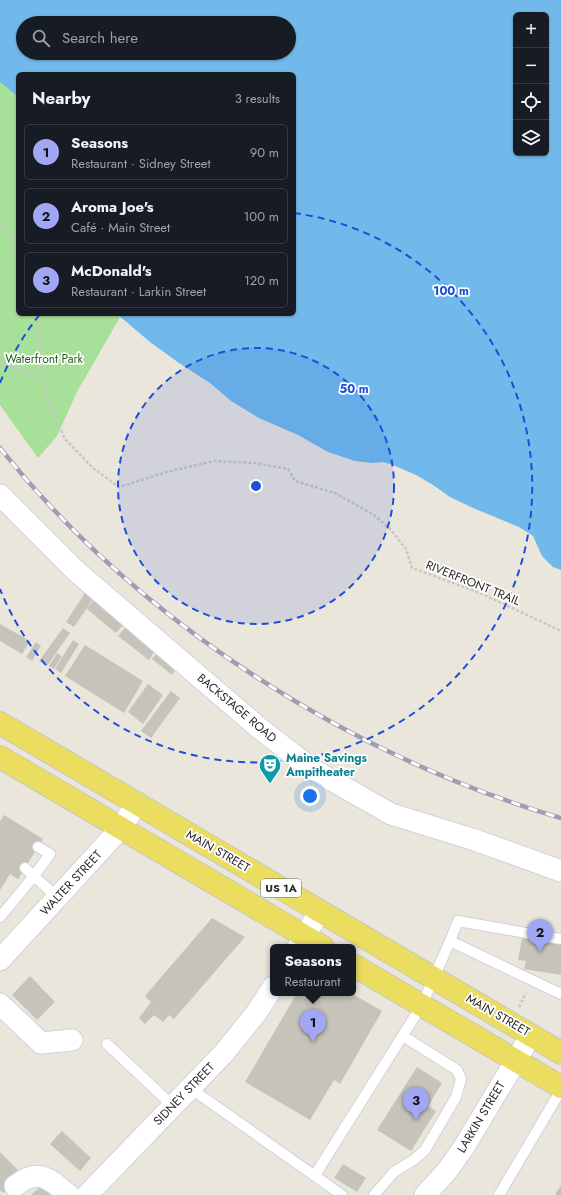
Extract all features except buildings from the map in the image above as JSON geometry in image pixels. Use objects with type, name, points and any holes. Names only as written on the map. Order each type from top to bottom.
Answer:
[{"type":"main road","name":"MAIN STREET","points":[[2,729],[137,803],[561,1053]]},
{"type":"main road","name":"US 1A","points":[[0,757],[121,828],[301,942]]},
{"type":"main road","points":[[356,967],[561,1087]]},
{"type":"street","name":"BACKSTAGE ROAD","points":[[0,494],[76,570],[258,727],[312,769],[391,814],[472,839],[561,871]]},
{"type":"street","name":"WALTER STREET","points":[[5,951],[58,898],[121,828],[137,803]]},
{"type":"street","points":[[301,942],[320,911]]},
{"type":"street","name":"SIDNEY STREET","points":[[87,1195],[236,1040],[270,992]]},
{"type":"street","points":[[0,1004],[41,1043],[72,1040]]},
{"type":"street","name":"LARKIN STREET","points":[[425,1195],[447,1171],[460,1153],[531,1035]]},
{"type":"street","points":[[15,1186],[24,1179],[38,1176],[52,1181],[69,1195]]},
{"type":"lane","points":[[0,917],[50,854],[38,846]]},
{"type":"lane","points":[[25,868],[58,898]]},
{"type":"lane","points":[[315,1175],[422,1005],[458,921],[561,939]]},
{"type":"lane","points":[[450,941],[561,994]]},
{"type":"lane","points":[[374,1195],[394,1172],[415,1159],[425,1150],[456,1097],[461,1079],[457,1070],[403,1036]]},
{"type":"lane","points":[[107,1044],[173,1106]]},
{"type":"lane","points":[[190,1088],[342,1195]]},
{"type":"lane","points":[[499,1195],[561,1090]]},
{"type":"path","points":[[0,220],[16,248]]},
{"type":"path","name":"RIVERFRONT TRAIL","points":[[36,316],[43,381],[53,413],[65,439],[93,468],[119,487],[166,472],[214,461],[254,463],[288,469],[295,481],[335,493],[374,515],[390,529],[406,549],[412,568],[480,593],[561,631]]},
{"type":"path","points":[[0,362],[43,381]]},
{"type":"green space","name":"Waterfront Park","points":[[0,82],[16,95],[16,316],[120,317],[77,392],[57,436],[38,458],[0,405]]},
{"type":"water","points":[[0,0],[561,0],[561,570],[553,567],[542,556],[533,536],[519,527],[450,497],[416,475],[383,462],[372,463],[355,461],[328,452],[298,435],[259,418],[231,401],[210,383],[150,342],[119,316],[296,316],[296,72],[16,72],[16,95],[0,82]]},
{"type":"railway","points":[[0,448],[55,511],[116,570],[183,625],[253,675],[327,720],[403,758],[482,791],[561,818]]},
{"type":"place","name":"Maine Savings Ampitheater","points":[[270,784]]},
{"type":"place","name":"Aroma Joe's","points":[[540,952]]},
{"type":"place","name":"Seasons","points":[[313,1042]]},
{"type":"place","name":"McDonald's","points":[[416,1120]]}]
